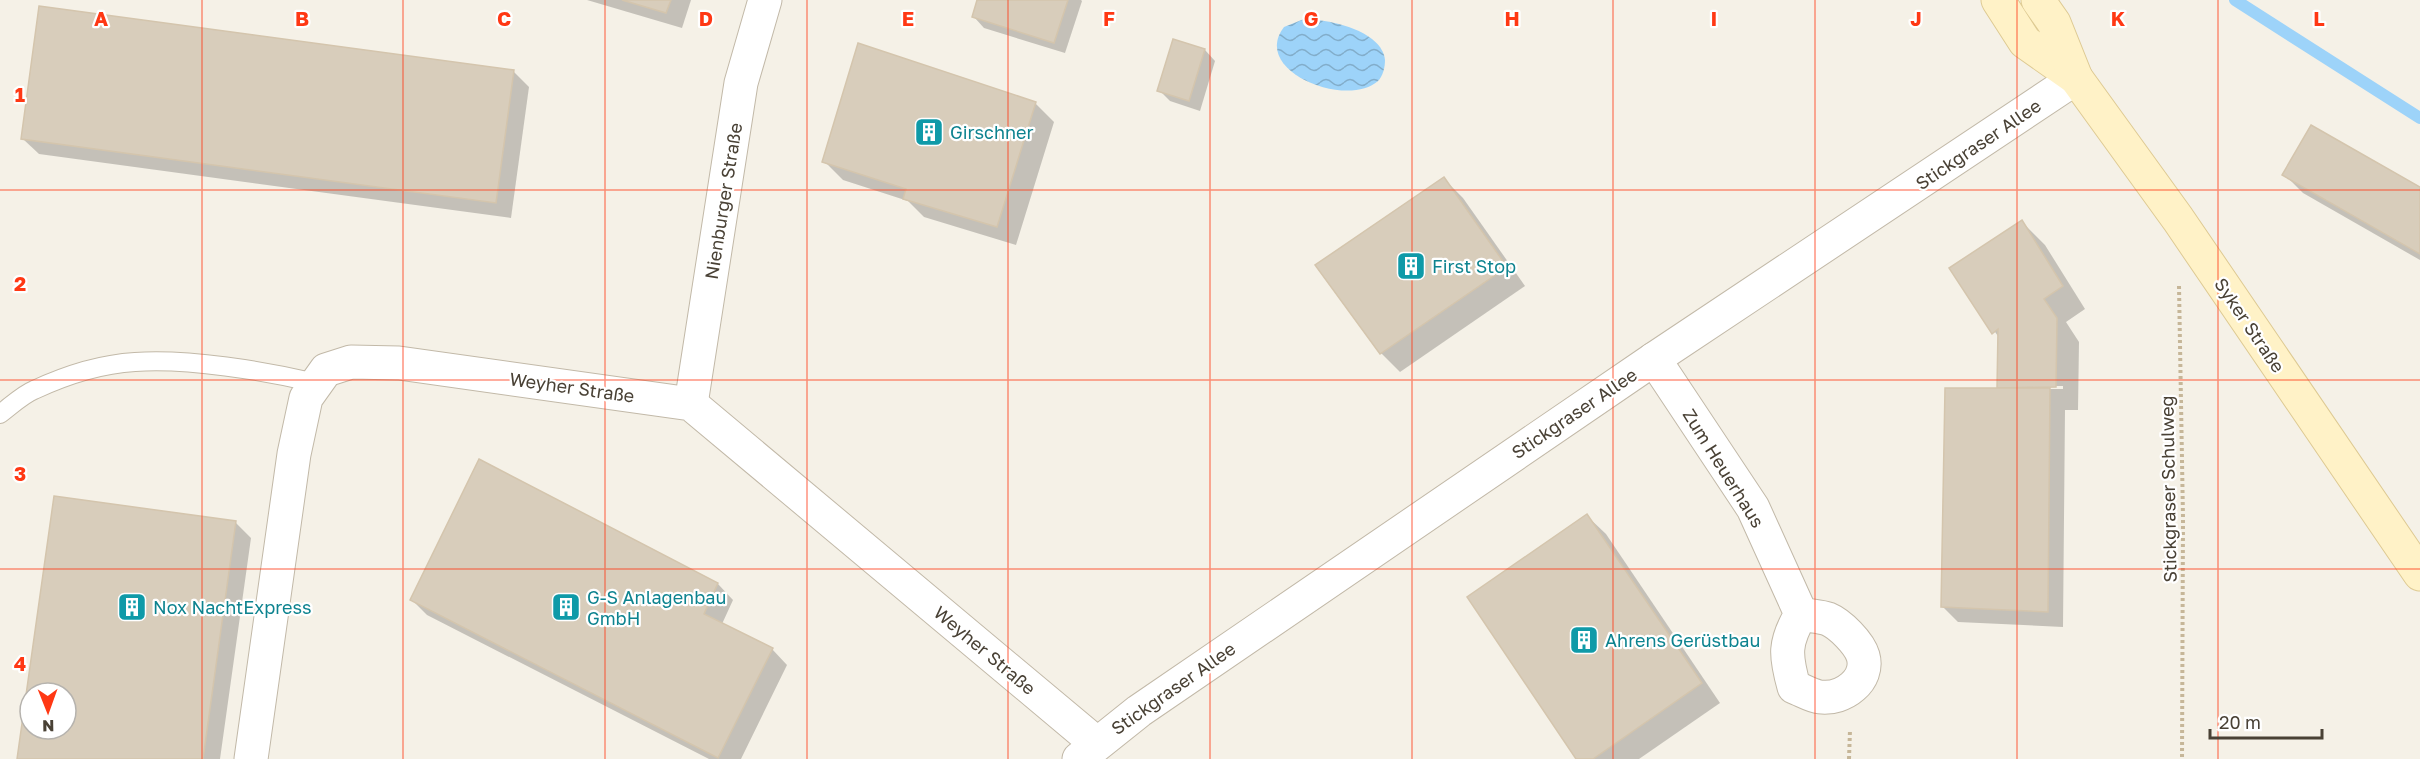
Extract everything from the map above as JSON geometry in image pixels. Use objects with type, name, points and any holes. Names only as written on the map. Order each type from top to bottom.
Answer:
[{"type":"main road","name":"Syker Straße","points":[[1998,0],[2025,42],[2076,78]]},
{"type":"main road","name":"Syker Straße","points":[[2038,0],[2054,23],[2076,78],[2184,229],[2420,574]]},
{"type":"street","name":"Nienburger Straße","points":[[692,404],[741,83],[765,0]]},
{"type":"street","name":"Stickgraser Allee","points":[[1088,751],[1139,711],[1654,359],[2076,78]]},
{"type":"street","name":"Zum Heuerhaus","points":[[1654,359],[1754,508],[1801,614]]},
{"type":"street","name":"Weyher Straße","points":[[251,759],[294,454],[306,398],[326,370],[351,362],[399,363],[692,404],[1088,751]]},
{"type":"lane","points":[[0,414],[32,391],[84,371],[135,362],[223,368],[316,383]]},
{"type":"path","name":"Stickgraser Schulweg","points":[[2179,279],[2183,518],[2182,759]]},
{"type":"water","points":[[1304,19],[1326,21],[1352,28],[1374,41],[1382,50],[1385,60],[1380,79],[1364,89],[1345,91],[1326,88],[1307,81],[1291,71],[1280,58],[1277,43],[1284,27]]},
{"type":"building","points":[[622,0],[671,0],[666,13]]},
{"type":"building","points":[[977,0],[1068,0],[1054,43],[972,17]]},
{"type":"building","points":[[39,6],[514,70],[496,203],[21,139]]},
{"type":"building","points":[[1173,39],[1205,49],[1189,101],[1157,91]]},
{"type":"building","name":"Girschner","points":[[858,43],[1036,102],[997,227],[903,199],[906,189],[822,162]]},
{"type":"building","points":[[2311,125],[2420,187],[2420,254],[2282,175]]},
{"type":"building","name":"First Stop","points":[[1444,177],[1507,267],[1380,354],[1315,265]]},
{"type":"building","points":[[2022,220],[2063,286],[2044,299],[2057,318],[2056,387],[1997,388],[1998,329],[1992,334],[1949,268]]},
{"type":"building","points":[[1945,388],[2050,388],[2048,612],[1941,607]]},
{"type":"building","name":"G-S Anlagenbau GmbH","points":[[479,459],[718,583],[704,614],[773,648],[718,758],[410,600]]},
{"type":"building","name":"Nox NachtExpress","points":[[54,496],[236,521],[203,759],[17,759],[20,741],[78,741],[78,681],[28,681]]},
{"type":"building","name":"Ahrens Gerüstbau","points":[[1587,514],[1702,683],[1593,759],[1576,759],[1467,597]]},
{"type":"waterway","points":[[2235,0],[2420,118]]},
{"type":"place","name":"Girschner","points":[[929,132]]},
{"type":"place","name":"First Stop","points":[[1411,266]]},
{"type":"place","name":"Nox NachtExpress","points":[[132,607]]},
{"type":"place","name":"G-S Anlagenbau GmbH","points":[[566,607]]},
{"type":"place","name":"Ahrens Gerüstbau","points":[[1584,640]]}]
